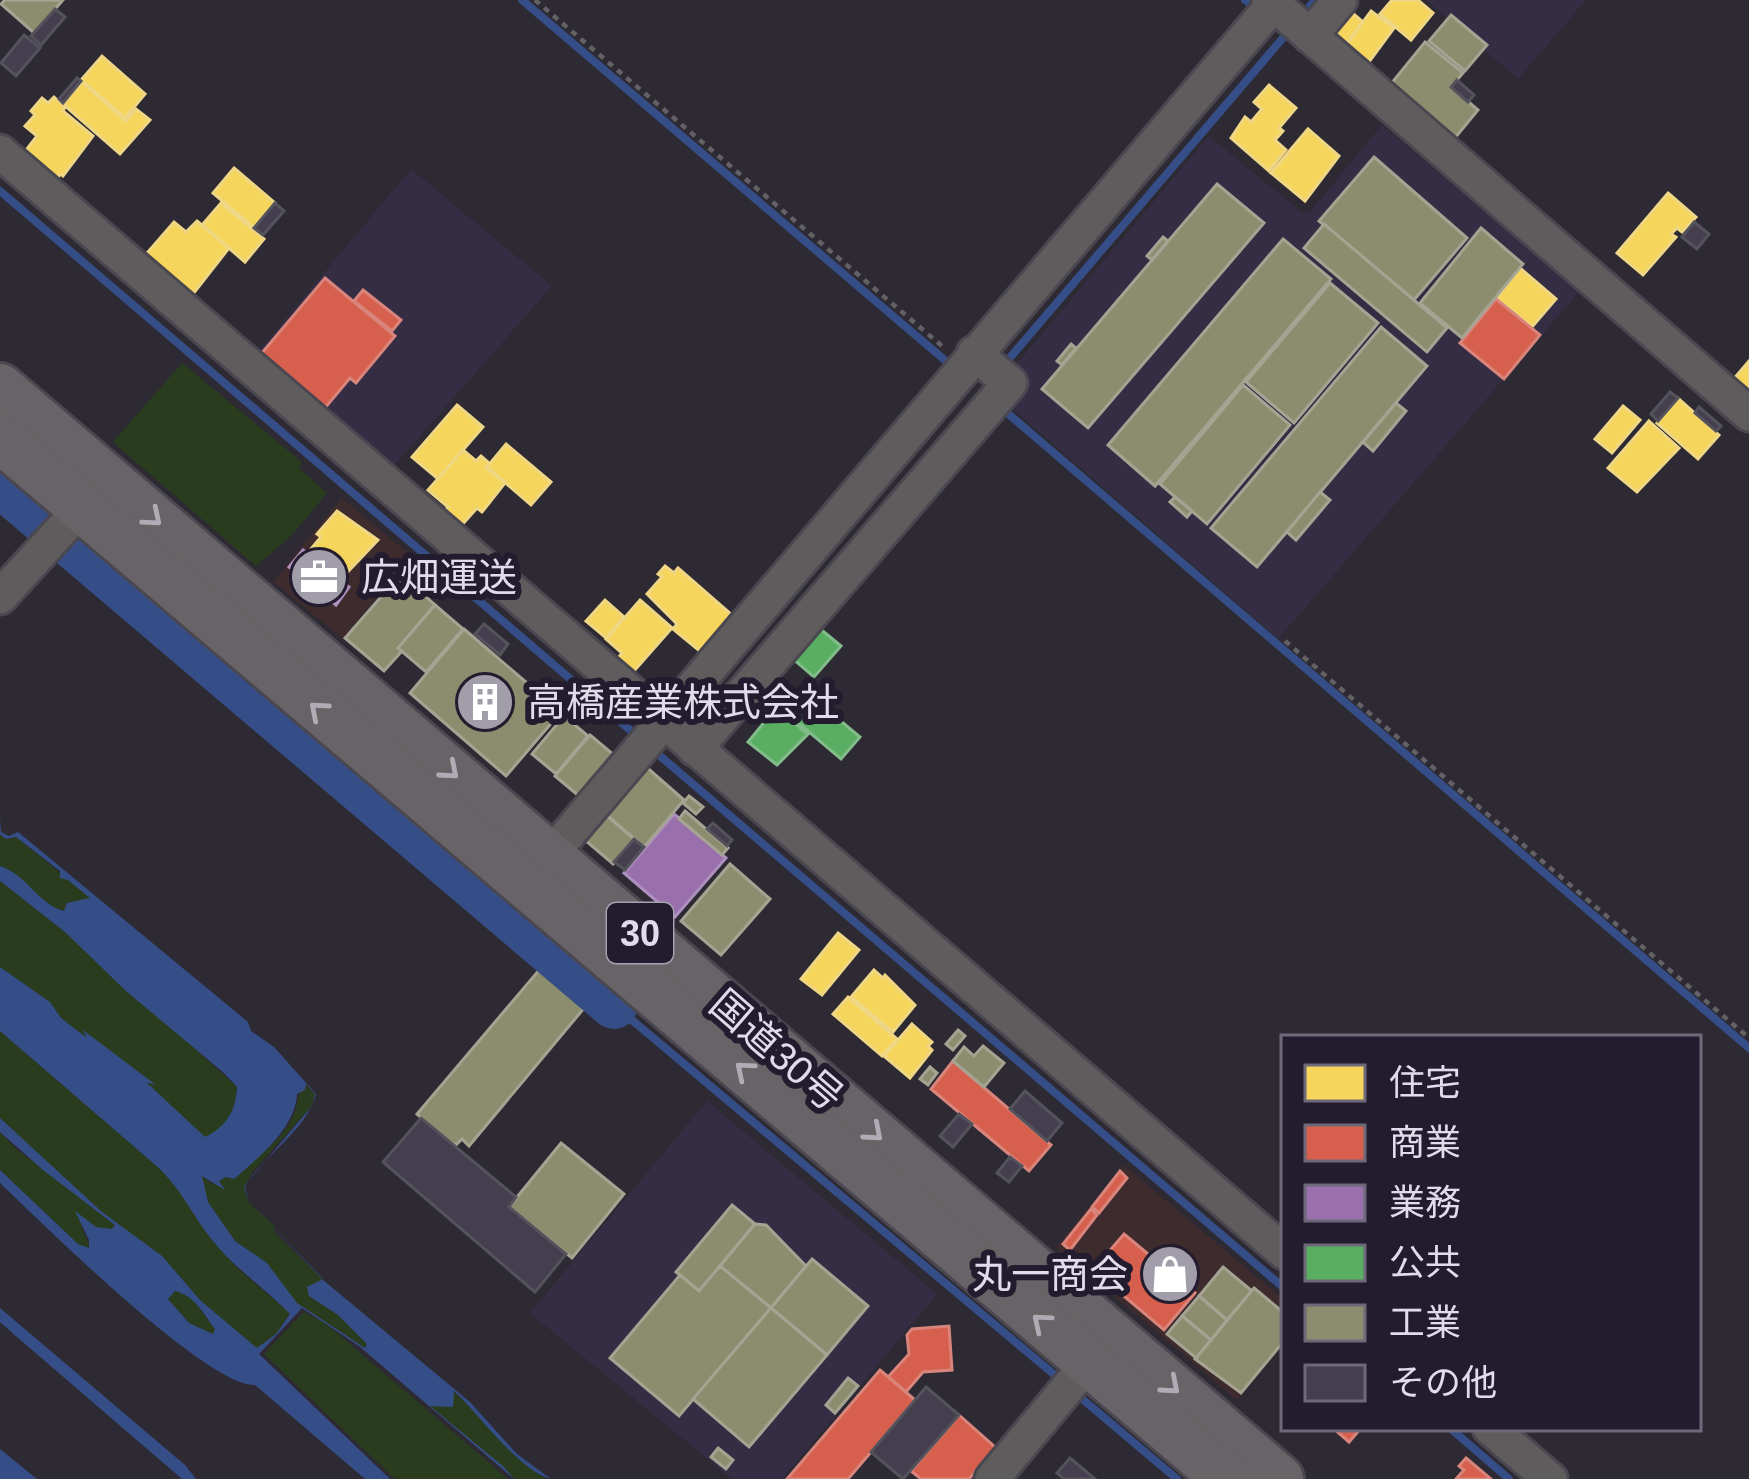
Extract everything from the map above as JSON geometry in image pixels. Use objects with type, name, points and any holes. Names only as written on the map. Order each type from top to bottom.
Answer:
[{"type":"highway","name":"国道30号","points":[[0,388],[77,514]]},
{"type":"highway","name":"国道30号","points":[[0,438],[77,514],[537,871],[1279,1479]]},
{"type":"highway","name":"国道30号","points":[[537,871],[1083,1368],[1227,1479]]},
{"type":"street","points":[[537,871],[668,738],[978,388],[1286,14],[1340,0]]},
{"type":"street","points":[[1286,14],[1749,414]]},
{"type":"street","points":[[0,152],[668,738],[1281,1249]]},
{"type":"street","points":[[668,738],[978,388]]},
{"type":"street","points":[[0,597],[77,514]]},
{"type":"street","points":[[992,1479],[1083,1368]]},
{"type":"street","points":[[1494,1431],[1550,1479]]},
{"type":"path","points":[[535,0],[978,388]]},
{"type":"path","points":[[1285,641],[1749,1038]]},
{"type":"shaded area","points":[[1426,0],[1586,0],[1518,79]]},
{"type":"shaded area","points":[[1382,125],[1579,292],[1278,639],[993,392],[1209,136],[1301,212],[1309,213]]},
{"type":"shaded area","points":[[411,169],[552,286],[390,470],[257,353]]},
{"type":"shaded area","points":[[341,498],[411,555],[343,639],[273,582]]},
{"type":"shaded area","points":[[707,1101],[937,1294],[782,1479],[732,1479],[530,1313]]},
{"type":"shaded area","name":"丸一商会","points":[[1124,1165],[1281,1297],[1281,1349],[1237,1400],[1056,1247]]},
{"type":"green space","points":[[182,363],[302,462],[299,468],[327,493],[291,536],[256,566],[113,442]]},
{"type":"green space","points":[[0,834],[6,839],[16,837],[91,898],[65,911],[46,902],[0,866]]},
{"type":"green space","points":[[0,881],[65,932],[237,1087],[232,1111],[219,1129],[205,1138],[144,1081],[61,1018],[50,1002],[0,967]]},
{"type":"green space","points":[[0,1031],[183,1192],[212,1240],[290,1313],[276,1334],[258,1349],[200,1300],[162,1256],[116,1223],[113,1229],[96,1228],[77,1214],[90,1249],[78,1244],[0,1170],[0,1132],[18,1151],[74,1189],[0,1118]]},
{"type":"green space","points":[[304,1082],[315,1094],[312,1106],[244,1187],[249,1203],[323,1280],[309,1296],[338,1315],[368,1345],[365,1348],[296,1303],[267,1263],[235,1241],[208,1202],[201,1175],[212,1184],[272,1144],[290,1122]]},
{"type":"green space","points":[[174,1291],[188,1294],[215,1329],[213,1334],[189,1323],[167,1298]]},
{"type":"green space","points":[[304,1312],[325,1323],[508,1479],[395,1479],[264,1354]]},
{"type":"green space","points":[[454,1391],[546,1479],[515,1479],[428,1405]]},
{"type":"water","points":[[0,819],[1,832],[9,836],[18,832],[248,1022],[251,1031],[274,1047],[316,1094],[313,1101],[315,1094],[306,1084],[274,1141],[234,1179],[219,1181],[225,1190],[202,1176],[208,1202],[235,1241],[267,1263],[297,1303],[365,1348],[367,1344],[338,1315],[309,1296],[307,1287],[322,1279],[470,1402],[517,1454],[551,1479],[513,1454],[454,1391],[453,1407],[430,1406],[514,1479],[359,1346],[302,1308],[259,1354],[390,1479],[365,1479],[255,1385],[201,1360],[164,1332],[0,1183],[0,1170],[78,1244],[89,1248],[75,1211],[96,1227],[112,1229],[115,1225],[0,1132],[0,1118],[102,1212],[162,1256],[200,1300],[257,1348],[276,1334],[290,1314],[221,1250],[160,1169],[0,1031],[0,967],[50,1002],[61,1018],[87,1038],[83,1030],[156,1085],[146,1082],[205,1137],[224,1123],[235,1104],[237,1087],[224,1073],[0,881],[0,866],[64,911],[67,903],[90,898],[60,878],[60,871],[16,837],[6,839],[0,834]],"holes":[[[175,1291],[198,1306],[215,1329],[213,1334],[189,1323],[168,1299]]]},
{"type":"water","points":[[311,1107],[294,1131],[264,1162]]},
{"type":"water","points":[[0,1308],[196,1479],[182,1479],[17,1337],[0,1322]]},
{"type":"water","points":[[0,1449],[37,1479],[0,1479]]},
{"type":"building: 住宅","points":[[1392,0],[1418,0],[1433,13],[1411,40],[1380,14]]},
{"type":"building: 住宅","points":[[1350,11],[1363,22],[1344,47],[1329,35]]},
{"type":"building: 住宅","points":[[1371,11],[1394,28],[1369,62],[1346,45]]},
{"type":"building: 住宅","points":[[102,56],[145,94],[125,118],[81,80]]},
{"type":"building: 住宅","points":[[82,82],[126,121],[136,109],[150,120],[120,154],[63,104]]},
{"type":"building: 住宅","points":[[1269,85],[1296,108],[1279,128],[1283,131],[1275,140],[1286,150],[1269,171],[1231,138],[1245,117],[1251,122],[1262,109],[1254,102]]},
{"type":"building: 住宅","points":[[54,97],[93,136],[54,181],[23,154],[37,136],[25,126],[35,115],[31,111],[42,98],[48,103]]},
{"type":"building: 住宅","points":[[1308,129],[1339,156],[1305,201],[1271,173]]},
{"type":"building: 住宅","points":[[234,168],[275,203],[254,228],[213,193]]},
{"type":"building: 住宅","points":[[1668,193],[1696,217],[1682,232],[1677,228],[1671,234],[1676,237],[1643,275],[1617,253]]},
{"type":"building: 住宅","points":[[221,203],[264,239],[245,262],[202,225]]},
{"type":"building: 住宅","points":[[197,221],[229,248],[189,299],[141,260],[174,222],[186,232]]},
{"type":"building: 住宅","points":[[1520,268],[1556,299],[1532,327],[1496,298]]},
{"type":"building: 住宅","points":[[1749,361],[1749,397],[1731,382]]},
{"type":"building: 住宅","points":[[1678,398],[1719,435],[1698,459],[1657,423]]},
{"type":"building: 住宅","points":[[457,405],[483,427],[438,479],[412,457]]},
{"type":"building: 住宅","points":[[1623,406],[1640,420],[1612,453],[1595,439]]},
{"type":"building: 住宅","points":[[1649,421],[1679,448],[1637,492],[1608,468]]},
{"type":"building: 住宅","points":[[506,444],[551,482],[531,505],[487,467]]},
{"type":"building: 住宅","points":[[463,450],[476,461],[481,456],[505,483],[482,512],[477,508],[461,526],[428,490]]},
{"type":"building: 住宅","points":[[337,511],[378,540],[342,578],[310,550]]},
{"type":"building: 住宅","points":[[665,566],[674,573],[678,568],[733,616],[702,653],[673,629],[677,624],[647,594]]},
{"type":"building: 住宅","points":[[605,600],[624,617],[606,638],[586,621]]},
{"type":"building: 住宅","points":[[640,600],[672,628],[633,672],[606,639]]},
{"type":"building: 住宅","points":[[838,933],[859,950],[822,995],[801,979]]},
{"type":"building: 住宅","points":[[874,970],[915,1005],[893,1032],[851,997]]},
{"type":"building: 住宅","points":[[848,997],[897,1039],[882,1056],[833,1014]]},
{"type":"building: 住宅","points":[[912,1024],[932,1042],[928,1046],[932,1050],[910,1078],[884,1056]]},
{"type":"building: 商業","points":[[325,278],[395,336],[356,383],[350,378],[325,408],[261,354]]},
{"type":"building: 商業","points":[[363,290],[401,320],[392,331],[354,301]]},
{"type":"building: 商業","points":[[1496,299],[1540,335],[1504,379],[1460,343]]},
{"type":"building: 商業","points":[[953,1061],[1051,1145],[1029,1171],[931,1089]]},
{"type":"building: 商業","points":[[1120,1171],[1127,1178],[1099,1213],[1092,1207]]},
{"type":"building: 商業","points":[[1091,1209],[1097,1215],[1070,1250],[1063,1244]]},
{"type":"building: 商業","points":[[1124,1234],[1195,1293],[1164,1330],[1093,1270]]},
{"type":"building: 商業","points":[[949,1326],[952,1370],[923,1372],[906,1392],[888,1377],[909,1354],[907,1335],[912,1329]]},
{"type":"building: 商業","points":[[880,1370],[915,1400],[848,1479],[787,1479]]},
{"type":"building: 商業","points":[[959,1415],[996,1448],[969,1479],[921,1479],[911,1471]]},
{"type":"building: 商業","points":[[1336,1431],[1358,1431],[1349,1442]]},
{"type":"building: 商業","points":[[1466,1458],[1491,1479],[1456,1479]]},
{"type":"building: 業務","name":"広畑運送","points":[[303,550],[349,587],[336,605],[289,567]]},
{"type":"building: 業務","points":[[674,814],[726,858],[675,917],[624,873]]},
{"type":"building: 公共","points":[[818,627],[841,646],[814,677],[792,658]]},
{"type":"building: 公共","points":[[802,689],[860,737],[841,759],[783,710]]},
{"type":"building: 公共","points":[[776,708],[808,734],[777,765],[748,742]]},
{"type":"building: 工業","points":[[5,0],[63,0],[34,33],[1,4]]},
{"type":"building: 工業","points":[[1451,15],[1487,45],[1465,71],[1429,41]]},
{"type":"building: 工業","points":[[1425,42],[1463,73],[1451,87],[1478,110],[1455,138],[1390,85]]},
{"type":"building: 工業","points":[[1374,157],[1467,238],[1414,300],[1319,221]]},
{"type":"building: 工業","points":[[1217,184],[1264,223],[1088,428],[1042,389]]},
{"type":"building: 工業","points":[[1324,224],[1447,328],[1427,352],[1304,248]]},
{"type":"building: 工業","points":[[1481,228],[1523,264],[1462,338],[1420,303]]},
{"type":"building: 工業","points":[[1163,237],[1168,241],[1152,260],[1147,256]]},
{"type":"building: 工業","points":[[1283,239],[1331,279],[1155,486],[1108,445]]},
{"type":"building: 工業","points":[[1330,283],[1378,323],[1294,423],[1246,382]]},
{"type":"building: 工業","points":[[1381,327],[1427,366],[1257,567],[1211,528]]},
{"type":"building: 工業","points":[[1071,344],[1076,348],[1062,365],[1057,361]]},
{"type":"building: 工業","points":[[1243,385],[1290,425],[1207,524],[1160,484]]},
{"type":"building: 工業","points":[[1396,403],[1406,411],[1373,451],[1363,442]]},
{"type":"building: 工業","points":[[1320,492],[1330,500],[1296,540],[1287,532]]},
{"type":"building: 工業","points":[[1175,497],[1192,511],[1187,517],[1170,502]]},
{"type":"building: 工業","points":[[401,574],[435,605],[384,671],[345,638]]},
{"type":"building: 工業","points":[[435,605],[463,629],[426,672],[398,648]]},
{"type":"building: 工業","name":"高橋産業株式会社","points":[[464,629],[561,712],[506,776],[410,693]]},
{"type":"building: 工業","points":[[564,716],[588,736],[556,774],[532,754]]},
{"type":"building: 工業","points":[[590,735],[615,756],[580,797],[555,776]]},
{"type":"building: 工業","points":[[644,765],[684,800],[644,847],[603,812]]},
{"type":"building: 工業","points":[[689,796],[703,807],[696,814],[683,803]]},
{"type":"building: 工業","points":[[685,811],[728,848],[722,855],[679,819]]},
{"type":"building: 工業","points":[[606,815],[634,839],[613,864],[585,840]]},
{"type":"building: 工業","points":[[730,864],[770,899],[721,955],[681,921]]},
{"type":"building: 工業","points":[[540,969],[585,1007],[469,1146],[462,1139],[456,1145],[448,1141],[417,1114]]},
{"type":"building: 工業","points":[[958,1030],[965,1036],[953,1050],[946,1044]]},
{"type":"building: 工業","points":[[983,1046],[1004,1063],[984,1087],[953,1061],[964,1047],[974,1056]]},
{"type":"building: 工業","points":[[930,1067],[937,1073],[928,1085],[920,1079]]},
{"type":"building: 工業","points":[[561,1143],[624,1194],[572,1258],[509,1207]]},
{"type":"building: 工業","points":[[732,1205],[755,1224],[699,1291],[676,1272]]},
{"type":"building: 工業","points":[[755,1224],[766,1225],[806,1266],[771,1308],[720,1266]]},
{"type":"building: 工業","points":[[812,1259],[868,1306],[827,1355],[771,1308]]},
{"type":"building: 工業","points":[[720,1266],[771,1308],[679,1416],[610,1358],[680,1275],[699,1291]]},
{"type":"building: 工業","points":[[1223,1267],[1252,1291],[1227,1320],[1199,1296]]},
{"type":"building: 工業","points":[[1254,1288],[1281,1310],[1281,1345],[1241,1393],[1195,1359]]},
{"type":"building: 工業","points":[[1199,1296],[1227,1320],[1211,1340],[1182,1316]]},
{"type":"building: 工業","points":[[771,1308],[827,1355],[749,1447],[693,1399]]},
{"type":"building: 工業","points":[[1182,1316],[1211,1340],[1196,1358],[1167,1334]]},
{"type":"building: 工業","points":[[848,1378],[858,1386],[835,1413],[826,1405]]},
{"type":"building: 工業","points":[[718,1448],[733,1460],[726,1469],[711,1457]]},
{"type":"building: その他","points":[[55,9],[65,17],[41,45],[31,36]]},
{"type":"building: その他","points":[[24,35],[40,48],[16,76],[1,63]]},
{"type":"building: その他","points":[[77,78],[81,81],[63,103],[59,99]]},
{"type":"building: その他","points":[[1457,80],[1474,95],[1468,102],[1451,87]]},
{"type":"building: その他","points":[[275,203],[284,211],[263,235],[254,228]]},
{"type":"building: その他","points":[[1694,222],[1709,234],[1697,249],[1682,237]]},
{"type":"building: その他","points":[[1670,392],[1678,398],[1658,421],[1651,414]]},
{"type":"building: その他","points":[[1699,407],[1721,426],[1716,431],[1695,413]]},
{"type":"building: その他","points":[[484,624],[508,644],[500,655],[475,634]]},
{"type":"building: その他","points":[[713,823],[732,840],[727,846],[707,829]]},
{"type":"building: その他","points":[[634,839],[644,847],[625,870],[614,862]]},
{"type":"building: その他","points":[[1025,1091],[1062,1123],[1047,1141],[1010,1109]]},
{"type":"building: その他","points":[[959,1114],[972,1124],[953,1147],[940,1136]]},
{"type":"building: その他","points":[[421,1118],[516,1197],[509,1207],[566,1254],[535,1292],[383,1162]]},
{"type":"building: その他","points":[[1010,1157],[1022,1166],[1009,1182],[997,1173]]},
{"type":"building: その他","points":[[926,1387],[959,1415],[903,1479],[871,1452]]},
{"type":"building: その他","points":[[1070,1458],[1095,1479],[1064,1479],[1057,1473]]},
{"type":"waterway","points":[[522,0],[947,362]]},
{"type":"waterway","points":[[1245,0],[1250,4]]},
{"type":"waterway","points":[[1302,16],[1315,0]]},
{"type":"waterway","points":[[1002,367],[1288,32]]},
{"type":"waterway","points":[[0,191],[637,736]]},
{"type":"waterway","points":[[999,406],[1749,1048]]},
{"type":"waterway","points":[[0,483],[614,1005]]},
{"type":"waterway","points":[[653,750],[1281,1285]]},
{"type":"waterway","points":[[614,1005],[1063,1382]]},
{"type":"waterway","points":[[1074,1392],[1177,1479]]},
{"type":"waterway","points":[[1453,1431],[1509,1479]]},
{"type":"place","name":"広畑運送","points":[[319,577]]},
{"type":"place","name":"高橋産業株式会社","points":[[485,702]]},
{"type":"place","name":"丸一商会","points":[[1170,1274]]}]
